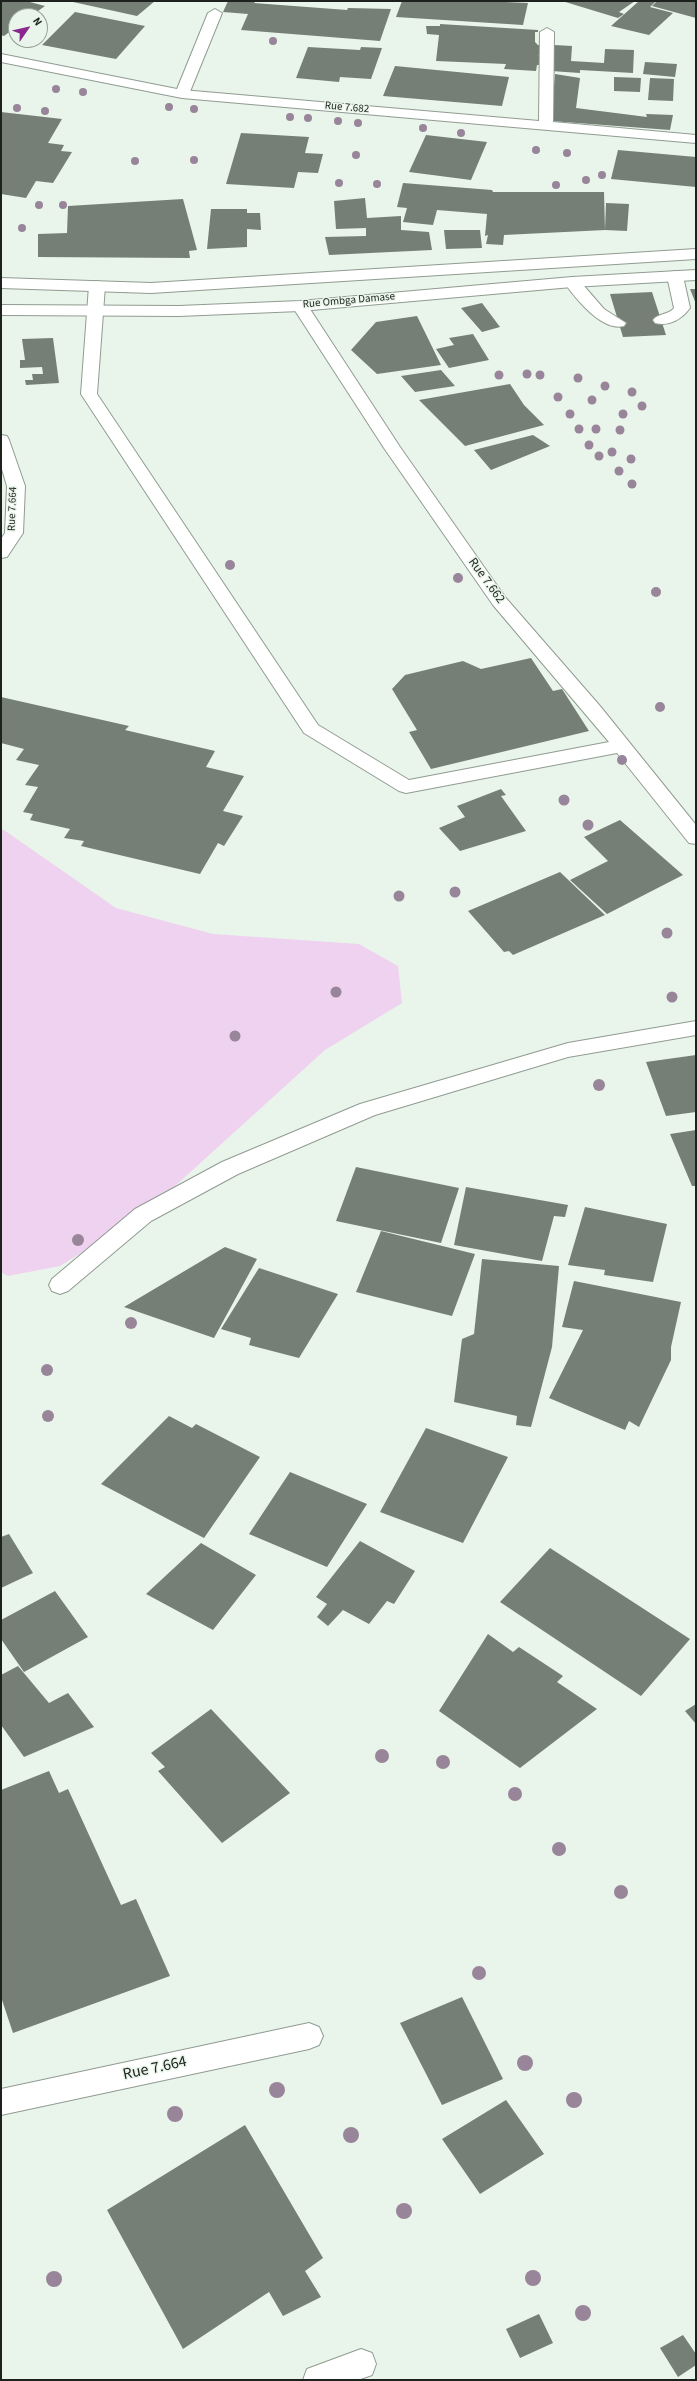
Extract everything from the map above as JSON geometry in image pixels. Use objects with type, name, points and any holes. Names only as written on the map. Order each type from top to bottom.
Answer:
[{"type":"street","points":[[182,94],[215,12]]},
{"type":"street","points":[[546,125],[547,32]]},
{"type":"street","name":"Rue 7.682","points":[[1,58],[182,94],[696,139]]},
{"type":"street","name":"Rue Ombga Damase","points":[[1,283],[151,288],[696,254]]},
{"type":"street","name":"Rue Ombga Damase","points":[[1,310],[179,311],[300,306],[572,282],[696,275]]},
{"type":"street","points":[[661,320],[677,315],[682,308],[675,276]]},
{"type":"street","points":[[572,282],[598,312],[618,323]]},
{"type":"street","points":[[98,286],[89,394],[311,728],[406,787],[622,746]]},
{"type":"street","name":"Rue 7.662","points":[[300,306],[392,448],[499,601],[622,746],[696,838]]},
{"type":"street","name":"Rue 7.664","points":[[1,440],[16,486],[14,533],[1,553]]},
{"type":"street","points":[[60,1285],[143,1215],[230,1168],[368,1109],[568,1050],[696,1028]]},
{"type":"street","name":"Rue 7.664","points":[[1,2102],[309,2036]]},
{"type":"street","points":[[318,2380],[361,2364]]},
{"type":"shaded area","points":[[1,828],[116,908],[213,934],[359,944],[398,966],[402,1003],[325,1050],[143,1215],[60,1266],[8,1276],[1,1272]]},
{"type":"building","points":[[1,1],[26,1],[45,6],[42,8],[8,8],[8,33],[4,36],[1,35]]},
{"type":"building","points":[[155,1],[137,16],[73,2]]},
{"type":"building","points":[[228,1],[256,1],[254,3],[347,10],[348,8],[391,9],[380,41],[241,30],[248,14],[223,12]]},
{"type":"building","points":[[402,1],[483,1],[528,3],[523,25],[396,17]]},
{"type":"building","points":[[562,1],[635,1],[619,12],[624,14],[618,18]]},
{"type":"building","points":[[639,1],[656,1],[650,7],[673,13],[649,35],[611,26]]},
{"type":"building","points":[[657,1],[696,1],[696,18],[652,6]]},
{"type":"building","points":[[75,12],[145,26],[116,59],[48,46],[48,39]]},
{"type":"building","points":[[440,24],[538,30],[538,32],[535,32],[535,42],[542,46],[542,54],[538,56],[543,56],[542,65],[537,65],[536,71],[504,69],[506,64],[436,61],[439,35],[427,34],[426,26],[440,26]]},
{"type":"building","points":[[554,45],[572,46],[571,61],[604,63],[605,49],[634,50],[633,73],[580,70],[580,73],[551,71]]},
{"type":"building","points":[[308,47],[360,50],[361,47],[382,48],[371,79],[340,77],[339,82],[296,78]]},
{"type":"building","points":[[645,62],[677,64],[675,77],[643,74]]},
{"type":"building","points":[[395,66],[509,77],[502,106],[383,96]]},
{"type":"building","points":[[555,74],[580,78],[576,108],[647,117],[646,114],[673,115],[670,130],[551,121]]},
{"type":"building","points":[[614,77],[641,78],[640,92],[614,91]]},
{"type":"building","points":[[650,78],[674,79],[673,101],[648,100]]},
{"type":"building","points":[[1,112],[62,119],[48,143],[64,145],[61,151],[72,152],[53,183],[36,181],[26,198],[1,194]]},
{"type":"building","points":[[241,133],[309,137],[305,153],[323,154],[318,173],[298,172],[294,188],[226,184]]},
{"type":"building","points":[[426,135],[487,142],[471,180],[409,172]]},
{"type":"building","points":[[618,150],[696,157],[696,187],[611,179]]},
{"type":"building","points":[[403,183],[492,190],[493,192],[604,192],[605,230],[504,235],[503,245],[486,244],[488,235],[485,236],[487,214],[437,210],[433,225],[403,222],[407,208],[397,207]]},
{"type":"building","points":[[365,198],[367,218],[401,216],[401,230],[429,232],[432,250],[329,255],[325,237],[366,236],[366,228],[336,229],[334,201]]},
{"type":"building","points":[[183,199],[197,250],[189,251],[190,258],[38,257],[38,234],[67,233],[68,206]]},
{"type":"building","points":[[606,203],[629,204],[627,231],[605,230]]},
{"type":"building","points":[[211,209],[247,209],[247,213],[260,213],[261,230],[247,229],[247,247],[207,249]]},
{"type":"building","points":[[444,230],[480,230],[482,248],[446,249]]},
{"type":"building","points":[[690,289],[696,289],[696,304]]},
{"type":"building","points":[[652,292],[666,335],[623,337],[610,294]]},
{"type":"building","points":[[482,303],[500,327],[482,332],[461,308]]},
{"type":"building","points":[[417,316],[441,365],[377,374],[351,350],[376,322]]},
{"type":"building","points":[[473,334],[489,360],[449,368],[436,349],[454,345],[449,338]]},
{"type":"building","points":[[53,338],[59,383],[26,385],[25,380],[33,380],[32,374],[43,374],[42,367],[20,368],[20,360],[25,360],[22,339]]},
{"type":"building","points":[[441,370],[455,386],[415,392],[401,376]]},
{"type":"building","points":[[510,384],[524,405],[544,425],[465,446],[419,400]]},
{"type":"building","points":[[533,435],[550,446],[491,470],[474,450]]},
{"type":"building","points":[[531,658],[553,691],[562,689],[589,731],[431,769],[409,732],[417,730],[392,689],[405,675],[463,661],[481,669]]},
{"type":"building","points":[[1,697],[129,726],[125,730],[215,751],[206,767],[244,776],[223,811],[243,816],[224,846],[218,843],[200,874],[81,846],[84,841],[64,838],[70,829],[30,820],[33,814],[23,812],[38,787],[25,785],[39,765],[16,760],[24,749],[1,743]]},
{"type":"building","points":[[501,789],[506,795],[501,796],[526,831],[460,851],[439,828],[465,817],[457,806]]},
{"type":"building","points":[[620,820],[683,875],[607,914],[570,880],[608,861],[584,837]]},
{"type":"building","points":[[560,872],[605,915],[513,955],[509,951],[504,952],[468,911]]},
{"type":"building","points":[[696,1055],[696,1112],[666,1116],[646,1062]]},
{"type":"building","points":[[696,1130],[696,1186],[692,1186],[670,1134]]},
{"type":"building","points":[[356,1167],[459,1188],[441,1243],[336,1221]]},
{"type":"building","points":[[466,1187],[568,1205],[565,1217],[554,1216],[542,1261],[454,1245]]},
{"type":"building","points":[[585,1207],[667,1224],[653,1282],[604,1275],[605,1270],[568,1265]]},
{"type":"building","points":[[381,1231],[475,1254],[452,1316],[356,1292]]},
{"type":"building","points":[[225,1247],[257,1259],[214,1338],[124,1307]]},
{"type":"building","points":[[482,1259],[559,1266],[552,1347],[531,1427],[516,1425],[517,1416],[454,1402],[462,1339],[474,1334]]},
{"type":"building","points":[[259,1268],[338,1294],[299,1358],[249,1345],[251,1338],[221,1329]]},
{"type":"building","points":[[574,1281],[681,1302],[671,1347],[671,1360],[639,1427],[629,1421],[625,1430],[549,1398],[583,1330],[562,1327]]},
{"type":"building","points":[[169,1416],[192,1428],[196,1424],[260,1457],[204,1538],[101,1484]]},
{"type":"building","points":[[426,1428],[508,1457],[463,1543],[380,1512]]},
{"type":"building","points":[[290,1472],[367,1504],[327,1567],[249,1534]]},
{"type":"building","points":[[9,1534],[33,1573],[1,1588],[1,1537]]},
{"type":"building","points":[[360,1541],[415,1571],[394,1604],[387,1601],[369,1624],[343,1610],[328,1626],[317,1617],[327,1604],[316,1597]]},
{"type":"building","points":[[201,1543],[256,1575],[213,1630],[146,1594]]},
{"type":"building","points":[[550,1548],[690,1639],[641,1696],[500,1602]]},
{"type":"building","points":[[55,1591],[88,1637],[24,1672],[1,1639],[1,1620]]},
{"type":"building","points":[[488,1634],[513,1652],[519,1647],[563,1676],[557,1682],[597,1709],[520,1768],[439,1711]]},
{"type":"building","points":[[18,1666],[49,1703],[68,1693],[94,1727],[24,1757],[1,1725],[1,1675]]},
{"type":"building","points":[[696,1704],[696,1724],[685,1711]]},
{"type":"building","points":[[211,1709],[290,1793],[222,1843],[158,1771],[165,1767],[151,1753]]},
{"type":"building","points":[[49,1771],[59,1793],[68,1789],[121,1905],[136,1899],[170,1976],[13,2033],[1,1997],[1,1790]]},
{"type":"building","points":[[462,1997],[503,2079],[442,2105],[400,2023]]},
{"type":"building","points":[[506,2100],[544,2154],[480,2194],[442,2139]]},
{"type":"building","points":[[245,2125],[323,2258],[305,2271],[321,2297],[283,2316],[269,2292],[183,2349],[107,2210]]},
{"type":"building","points":[[539,2314],[553,2343],[520,2358],[506,2329]]},
{"type":"building","points":[[683,2335],[696,2354],[696,2365],[678,2377],[660,2348]]}]
